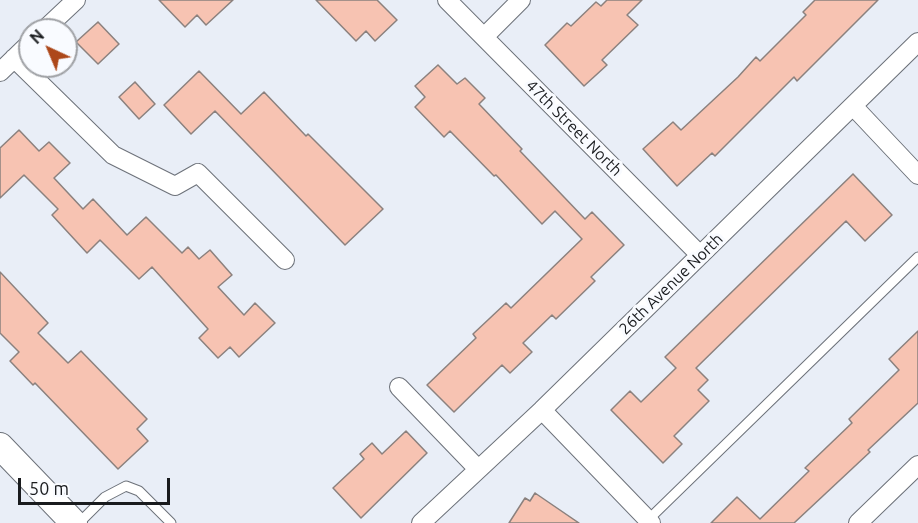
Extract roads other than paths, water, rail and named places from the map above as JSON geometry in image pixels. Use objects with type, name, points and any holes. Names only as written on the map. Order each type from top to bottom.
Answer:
[{"type":"main road","points":[[0,446],[76,523]]},
{"type":"street","points":[[57,18],[76,0]]},
{"type":"street","name":"47th Street North","points":[[447,0],[700,255]]},
{"type":"street","points":[[484,37],[521,0]]},
{"type":"street","name":"26th Avenue North","points":[[421,523],[477,468],[542,410],[918,42]]},
{"type":"street","points":[[0,72],[18,54]]},
{"type":"street","points":[[14,58],[113,155],[174,186],[198,173],[285,260]]},
{"type":"street","points":[[853,106],[918,175]]},
{"type":"street","points":[[399,387],[477,468]]},
{"type":"street","points":[[542,410],[650,521]]},
{"type":"street","points":[[858,523],[918,465]]},
{"type":"lane","points":[[650,521],[918,257]]},
{"type":"lane","points":[[76,523],[105,497],[126,486],[139,491],[171,523]]}]
